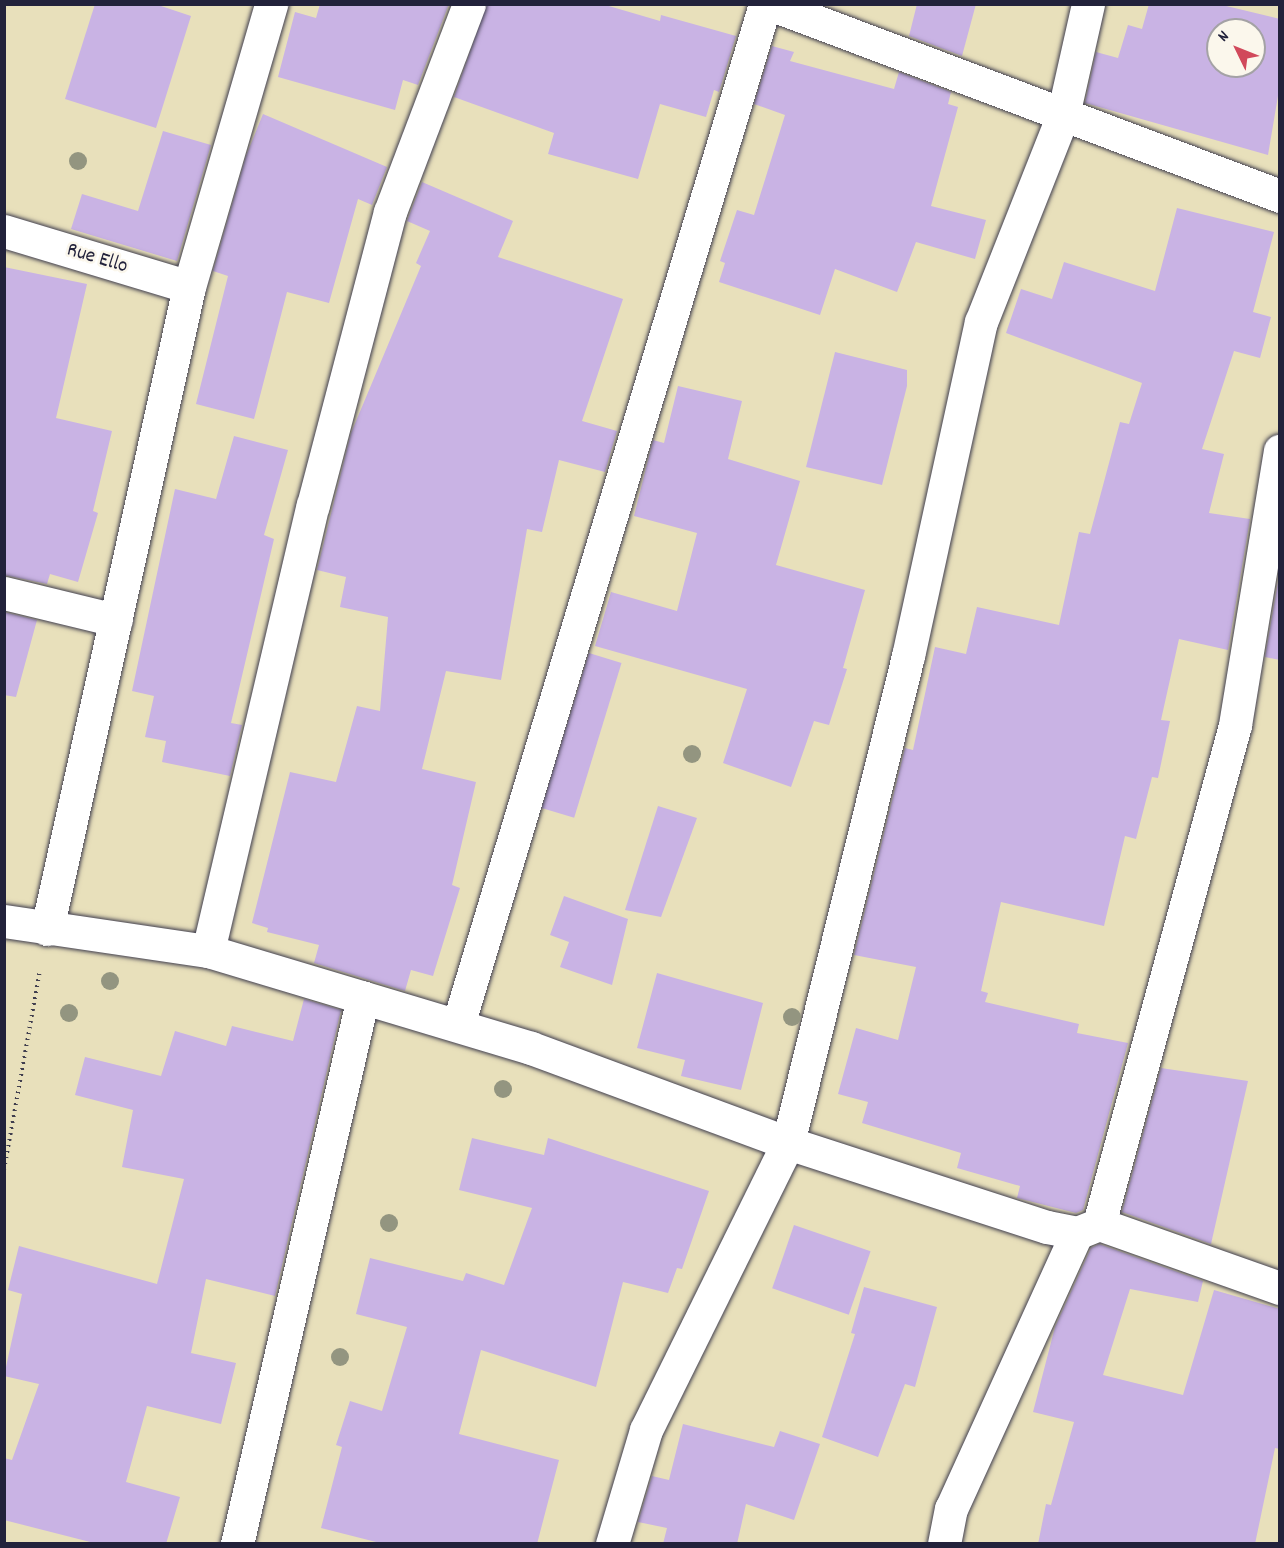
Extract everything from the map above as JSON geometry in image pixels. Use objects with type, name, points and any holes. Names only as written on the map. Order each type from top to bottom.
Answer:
[{"type":"street","points":[[47,929],[189,286],[271,4]]},
{"type":"street","points":[[208,951],[313,505],[390,212],[469,4]]},
{"type":"street","points":[[458,1025],[765,4]]},
{"type":"street","points":[[770,4],[1280,196]]},
{"type":"street","points":[[612,1544],[646,1430],[788,1143],[908,656],[981,322],[1063,115],[1088,4]]},
{"type":"street","name":"Rue Ello","points":[[4,231],[189,286]]},
{"type":"street","points":[[944,1544],[951,1509],[1088,1228],[1235,725],[1280,451]]},
{"type":"street","points":[[4,593],[116,620]]},
{"type":"street","points":[[4,921],[208,951],[458,1025],[788,1143],[1047,1227],[1088,1228],[1280,1288]]},
{"type":"street","points":[[237,1544],[363,997]]},
{"type":"path","points":[[4,1170],[47,929]]},
{"type":"building","points":[[95,4],[155,4],[191,16],[156,128],[65,99]]},
{"type":"building","points":[[320,4],[449,4],[418,85],[403,80],[395,110],[278,77],[295,12],[316,18]]},
{"type":"building","points":[[487,4],[602,4],[660,21],[661,15],[736,36],[719,92],[714,90],[706,117],[660,104],[638,179],[548,154],[554,133],[454,97]]},
{"type":"building","points":[[917,4],[976,4],[962,56],[909,36]]},
{"type":"building","points":[[1149,4],[1218,4],[1280,19],[1280,84],[1268,155],[1085,103],[1096,52],[1118,58],[1128,25],[1142,29]]},
{"type":"building","points":[[772,46],[794,52],[790,61],[894,89],[899,72],[951,92],[948,104],[958,107],[931,206],[986,220],[975,259],[916,242],[897,292],[835,269],[820,315],[719,282],[725,263],[720,261],[737,210],[754,215],[785,115],[754,104]]},
{"type":"building","points":[[263,114],[387,167],[372,205],[358,199],[329,303],[287,292],[254,419],[196,404],[228,276],[213,271],[246,156]]},
{"type":"building","points":[[163,131],[211,145],[177,261],[71,229],[82,194],[138,211]]},
{"type":"building","points":[[422,182],[513,221],[498,257],[623,299],[582,421],[617,431],[605,472],[559,460],[542,532],[527,529],[501,680],[446,671],[422,769],[476,782],[452,885],[460,888],[433,976],[411,970],[405,991],[314,963],[319,945],[267,932],[268,928],[252,923],[290,772],[336,782],[357,706],[380,711],[388,617],[340,607],[346,577],[317,570],[351,433],[421,266],[416,263],[430,231],[407,221]]},
{"type":"building","points":[[1177,208],[1274,232],[1253,312],[1271,317],[1260,358],[1234,351],[1202,449],[1224,454],[1209,513],[1250,519],[1228,650],[1179,639],[1161,720],[1170,721],[1158,778],[1152,777],[1136,839],[1125,836],[1104,926],[1001,902],[981,991],[988,993],[985,1002],[1079,1024],[1077,1033],[1128,1043],[1083,1210],[1076,1213],[1017,1198],[1020,1186],[957,1168],[961,1153],[862,1123],[868,1102],[838,1094],[856,1028],[898,1040],[916,967],[854,955],[905,748],[913,750],[935,647],[966,654],[977,607],[1059,625],[1079,532],[1090,534],[1120,422],[1129,424],[1142,383],[1006,333],[1021,289],[1052,299],[1064,262],[1155,291]]},
{"type":"building","points":[[4,267],[87,284],[56,418],[112,431],[93,511],[98,513],[78,582],[50,574],[47,584],[4,575]]},
{"type":"building","points":[[835,352],[907,370],[907,386],[882,485],[806,467]]},
{"type":"building","points":[[678,386],[742,401],[728,459],[800,481],[776,565],[865,590],[843,668],[847,669],[829,725],[814,721],[791,787],[723,763],[747,689],[595,646],[611,592],[677,611],[697,533],[634,516],[653,440],[664,443]]},
{"type":"building","points":[[234,436],[288,450],[264,535],[274,539],[231,723],[242,725],[230,776],[162,762],[166,741],[145,737],[154,696],[132,691],[175,489],[216,499]]},
{"type":"building","points":[[1280,570],[1280,660],[1265,657]]},
{"type":"building","points":[[4,612],[37,620],[16,697],[4,695]]},
{"type":"building","points":[[589,653],[622,663],[574,818],[542,808]]},
{"type":"building","points":[[658,806],[697,818],[661,917],[625,910]]},
{"type":"building","points":[[564,896],[628,919],[612,985],[560,967],[569,942],[550,935]]},
{"type":"building","points":[[657,973],[763,1003],[741,1090],[681,1076],[685,1060],[637,1048]]},
{"type":"building","points":[[304,999],[341,1010],[275,1296],[206,1279],[191,1353],[236,1363],[221,1424],[147,1406],[126,1482],[180,1497],[166,1544],[98,1544],[4,1520],[4,1458],[12,1460],[39,1384],[4,1376],[22,1294],[8,1290],[19,1246],[157,1284],[184,1179],[122,1167],[133,1110],[75,1095],[85,1057],[161,1076],[175,1031],[226,1046],[232,1026],[293,1041]]},
{"type":"building","points":[[1161,1068],[1248,1081],[1211,1244],[1122,1212]]},
{"type":"building","points":[[472,1138],[544,1155],[548,1138],[709,1191],[682,1269],[677,1268],[668,1293],[623,1282],[596,1387],[481,1350],[459,1434],[559,1460],[537,1544],[384,1544],[321,1528],[342,1447],[336,1445],[350,1401],[382,1411],[407,1327],[356,1314],[370,1258],[463,1281],[466,1273],[504,1285],[532,1208],[459,1190]]},
{"type":"building","points":[[794,1225],[871,1251],[849,1315],[772,1288]]},
{"type":"building","points":[[1099,1244],[1203,1281],[1198,1302],[1130,1289],[1103,1375],[1183,1395],[1214,1290],[1280,1309],[1280,1449],[1275,1448],[1255,1544],[1038,1544],[1046,1504],[1051,1505],[1074,1422],[1033,1412],[1055,1327],[1091,1248]]},
{"type":"building","points":[[864,1287],[937,1307],[915,1387],[905,1384],[878,1457],[822,1437],[855,1334],[851,1333]]},
{"type":"building","points":[[683,1424],[774,1447],[780,1431],[820,1444],[794,1520],[746,1504],[737,1544],[663,1544],[667,1528],[638,1522],[652,1476],[669,1480]]}]
